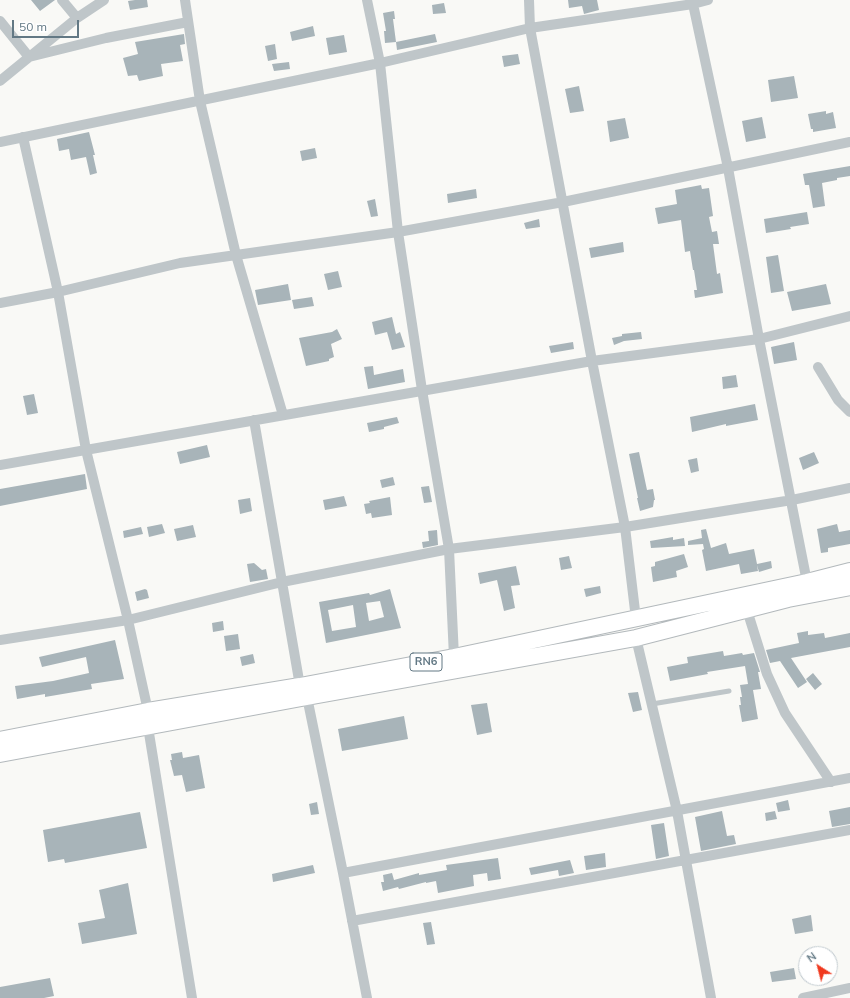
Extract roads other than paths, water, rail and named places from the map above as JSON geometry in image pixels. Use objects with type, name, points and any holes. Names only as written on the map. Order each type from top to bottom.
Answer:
[{"type":"highway","name":"RN6","points":[[0,754],[148,727],[454,657],[807,582],[850,571]]},
{"type":"highway","name":"RN6","points":[[0,740],[148,711],[304,691],[636,638],[747,610],[850,587]]},
{"type":"street","points":[[62,0],[77,18]]},
{"type":"street","points":[[0,81],[77,18],[104,0]]},
{"type":"street","points":[[185,0],[200,101],[236,255],[283,415]]},
{"type":"street","points":[[367,0],[380,63],[398,232],[422,390],[449,549],[454,657]]},
{"type":"street","points":[[529,0],[530,28],[592,361],[625,527],[636,618]]},
{"type":"street","points":[[0,142],[380,63],[530,28],[693,4],[708,0]]},
{"type":"street","points":[[693,4],[728,168],[759,339],[807,582]]},
{"type":"street","points":[[0,21],[29,57]]},
{"type":"street","points":[[29,57],[106,38],[188,22]]},
{"type":"street","points":[[22,137],[58,292],[86,450],[128,620],[148,711]]},
{"type":"street","points":[[0,303],[58,292],[180,263],[398,232],[563,202],[850,142]]},
{"type":"street","points":[[0,465],[592,361],[759,339],[850,316]]},
{"type":"street","points":[[818,367],[838,400],[850,412]]},
{"type":"street","points":[[254,420],[282,582],[343,873],[366,998]]},
{"type":"street","points":[[0,640],[128,620],[282,582],[449,549],[625,527],[792,500],[850,488]]},
{"type":"street","points":[[747,610],[767,674],[785,713],[831,782]]},
{"type":"street","points":[[636,638],[677,811],[711,998]]},
{"type":"street","points":[[148,727],[192,998]]},
{"type":"street","points":[[343,873],[850,778]]},
{"type":"street","points":[[352,921],[850,830]]},
{"type":"street","points":[[803,998],[850,988]]},
{"type":"lane","points":[[652,704],[729,690]]}]
